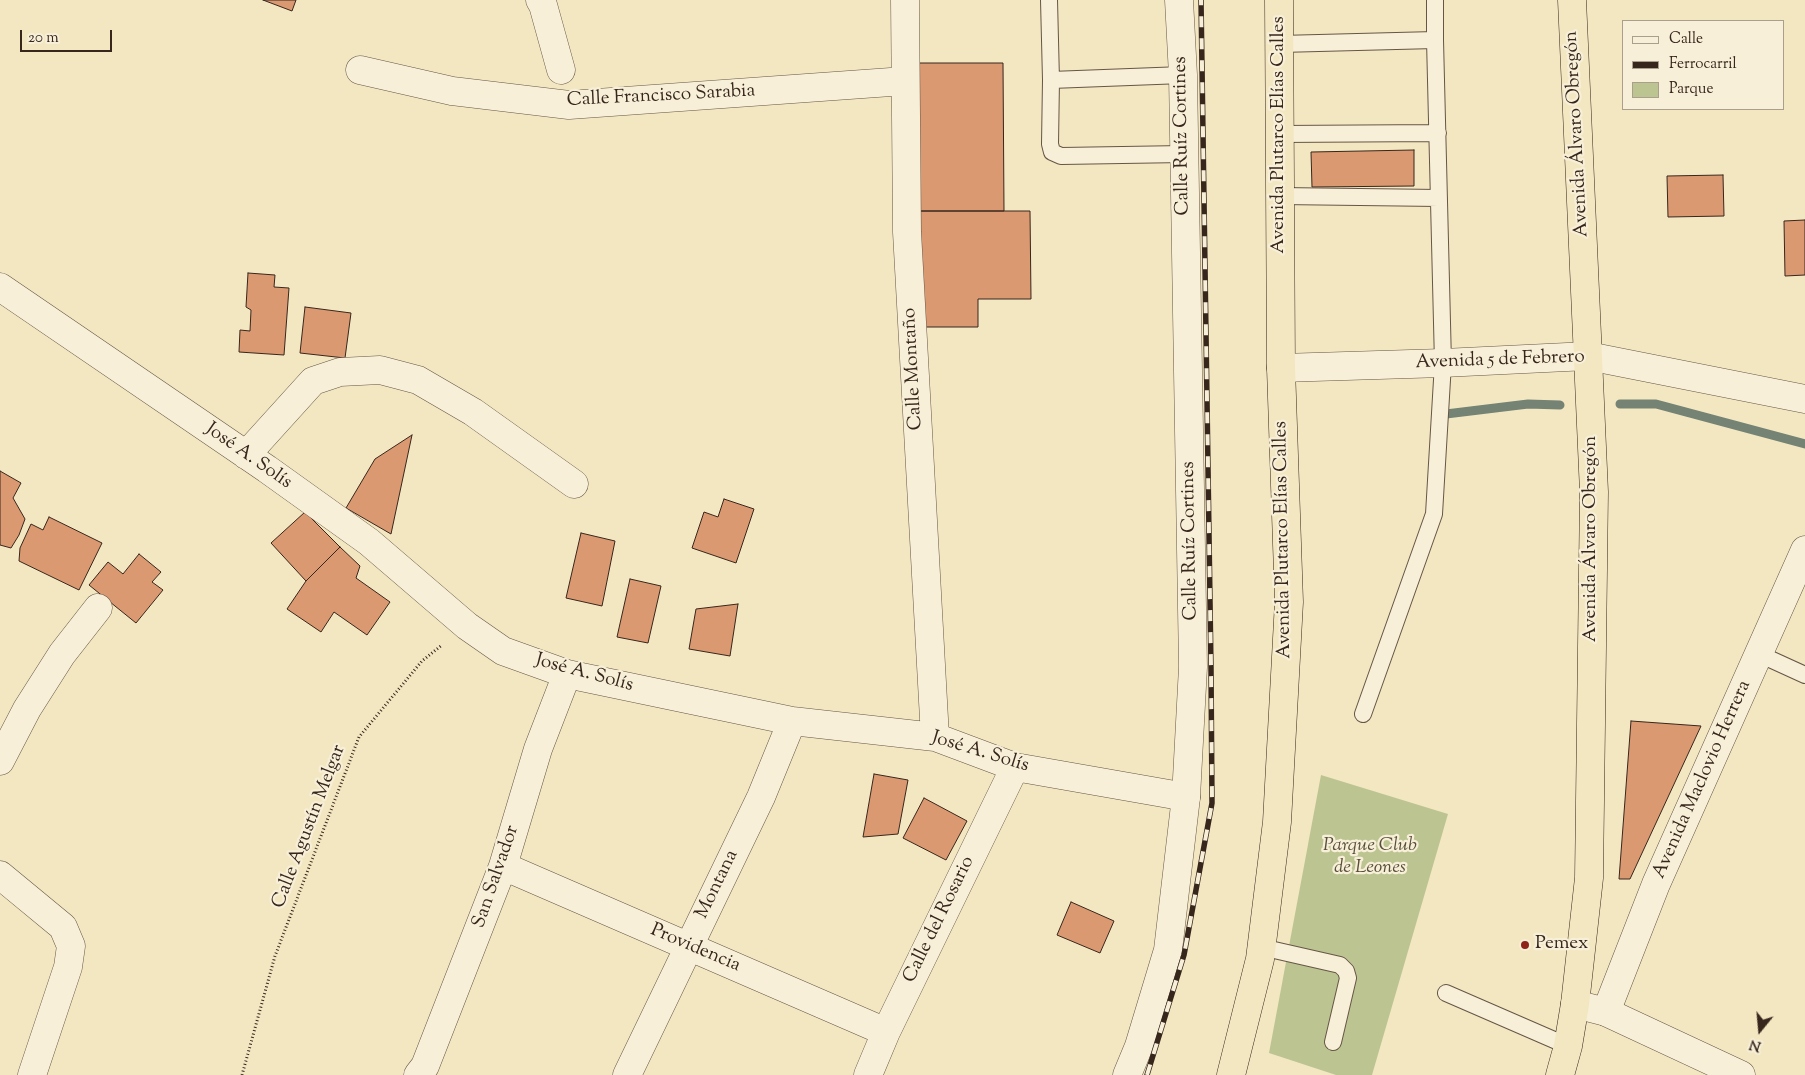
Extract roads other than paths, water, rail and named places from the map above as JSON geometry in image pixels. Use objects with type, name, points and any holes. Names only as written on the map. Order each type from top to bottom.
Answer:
[{"type":"highway","name":"Avenida Plutarco Elías Calles","points":[[1231,1075],[1260,959],[1277,822],[1289,602],[1281,368],[1279,0]]},
{"type":"highway","name":"Avenida Álvaro Obregón","points":[[1560,1075],[1576,1004],[1589,878],[1594,492],[1572,0]]},
{"type":"street","points":[[540,0],[561,70]]},
{"type":"street","name":"Calle Montaño","points":[[905,0],[907,232],[935,737]]},
{"type":"street","name":"Calle Ruíz Cortines","points":[[1127,1075],[1139,1046],[1168,950],[1174,914],[1186,797],[1193,667],[1184,154],[1179,0]]},
{"type":"street","name":"Calle Francisco Sarabia","points":[[360,70],[452,91],[569,105],[906,81]]},
{"type":"street","name":"José A. Solís","points":[[0,287],[246,455],[369,542],[466,626],[503,651],[567,674],[792,720],[935,737],[1015,767],[1186,797]]},
{"type":"street","name":"Avenida 5 de Febrero","points":[[1281,368],[1588,356],[1805,399]]},
{"type":"street","points":[[246,455],[313,381],[340,372],[380,370],[418,380],[474,412],[574,484]]},
{"type":"street","name":"Avenida Maclovio Herrera","points":[[1606,1012],[1656,884],[1805,550]]},
{"type":"street","points":[[0,761],[27,709],[62,654],[98,608]]},
{"type":"street","name":"San Salvador","points":[[429,1072],[503,866],[538,749],[567,674]]},
{"type":"street","name":"Montana","points":[[627,1075],[761,797],[792,720]]},
{"type":"street","name":"Calle del Rosario","points":[[868,1075],[886,1032],[1015,767]]},
{"type":"street","name":"Providencia","points":[[503,866],[886,1032]]},
{"type":"street","points":[[0,875],[63,927],[71,946],[68,967],[32,1075]]},
{"type":"street","points":[[1576,1004],[1606,1012],[1741,1075]]},
{"type":"lane","points":[[1049,0],[1050,144],[1052,152],[1061,156],[1184,154]]},
{"type":"lane","points":[[1363,714],[1434,514],[1443,363],[1435,0]]},
{"type":"lane","points":[[1280,44],[1435,40]]},
{"type":"lane","points":[[1051,80],[1182,76]]},
{"type":"lane","points":[[1280,134],[1438,133]]},
{"type":"lane","points":[[1280,196],[1439,198]]},
{"type":"lane","points":[[1759,654],[1805,675]]},
{"type":"lane","points":[[1261,948],[1340,964],[1346,971],[1348,978],[1333,1042]]},
{"type":"lane","points":[[1446,993],[1568,1046]]},
{"type":"waterway","points":[[1446,414],[1528,404],[1560,405]]},
{"type":"waterway","points":[[1620,404],[1656,404],[1805,444]]},
{"type":"railway","points":[[1147,1075],[1184,955],[1212,803],[1201,0]]},
{"type":"place","name":"Pemex","points":[[1525,945]]},
{"type":"park label","name":"Parque Club de Leones","points":[[1370,858]]}]
